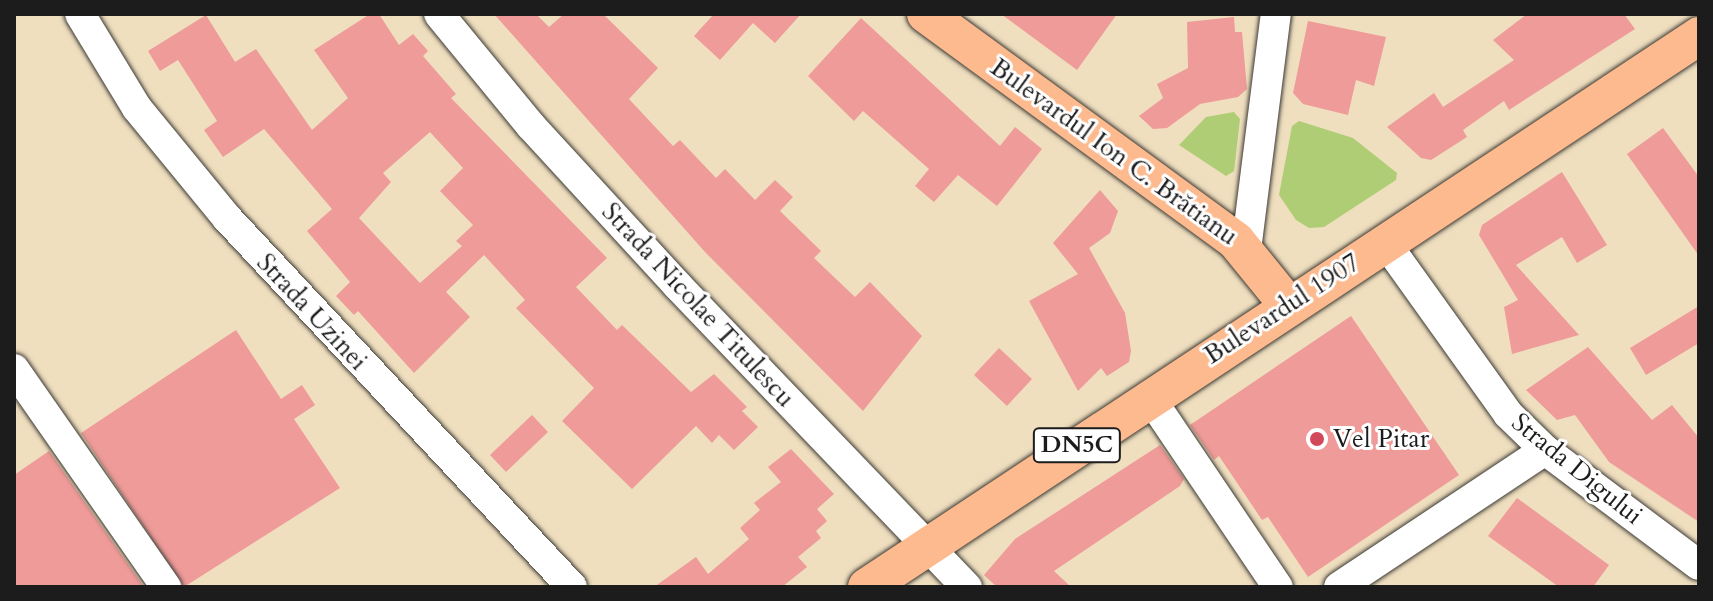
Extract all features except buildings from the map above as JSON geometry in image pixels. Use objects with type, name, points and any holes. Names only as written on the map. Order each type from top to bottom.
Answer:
[{"type":"main road","name":"Bulevardul Ion C. Brătianu","points":[[926,14],[1246,250],[1288,305]]},
{"type":"main road","name":"Bulevardul 1907","points":[[867,587],[1149,396],[1699,36]]},
{"type":"street","name":"Strada Uzinei","points":[[80,14],[137,108],[218,209],[572,587]]},
{"type":"street","name":"Strada Nicolae Titulescu","points":[[439,14],[531,126],[926,548],[967,587]]},
{"type":"street","points":[[1246,250],[1276,14]]},
{"type":"street","name":"Strada Digului","points":[[1385,242],[1485,389],[1545,450],[1699,565]]},
{"type":"street","points":[[14,369],[166,587]]},
{"type":"street","points":[[1149,396],[1278,587]]},
{"type":"street","points":[[1339,587],[1545,450]]},
{"type":"green space","points":[[1234,112],[1240,119],[1234,171],[1226,176],[1179,145],[1206,117]]},
{"type":"green space","points":[[1299,121],[1353,138],[1397,173],[1396,180],[1324,227],[1309,228],[1296,220],[1279,195],[1292,126]]},
{"type":"place","name":"Vel Pitar","points":[[1317,439]]}]
